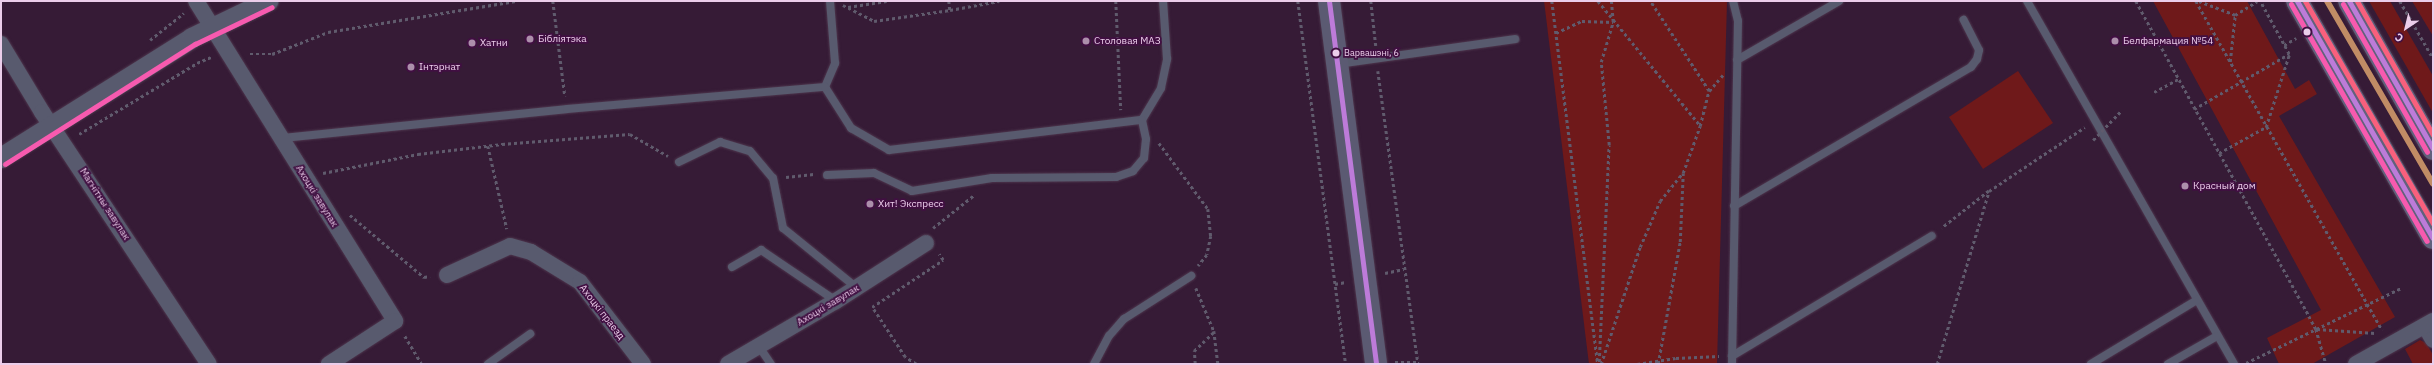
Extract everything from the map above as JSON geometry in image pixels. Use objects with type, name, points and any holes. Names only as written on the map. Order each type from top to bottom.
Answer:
[{"type":"main road","points":[[1329,1],[1376,364]]},
{"type":"main road","points":[[2297,1],[2433,238]]},
{"type":"main road","points":[[2349,1],[2433,149]]},
{"type":"street","name":"Ахоцкі завулак","points":[[196,1],[395,321]]},
{"type":"street","points":[[1,158],[53,127],[192,38],[212,27],[269,1]]},
{"type":"street","name":"Магнітны завулак","points":[[1,44],[53,127],[209,364]]},
{"type":"street","name":"Ахоцкі завулак","points":[[728,364],[836,301],[930,240]]},
{"type":"street","points":[[447,274],[510,246]]},
{"type":"street","name":"Ахоцкі праезд","points":[[510,246],[532,252],[580,282],[643,364]]},
{"type":"street","points":[[329,364],[395,321]]},
{"type":"street","points":[[2356,364],[2429,324],[2433,340]]},
{"type":"lane","points":[[825,87],[835,63],[830,1]]},
{"type":"lane","points":[[827,175],[874,173],[912,191],[992,178],[1116,177],[1133,171],[1144,158],[1146,138],[1142,120],[1161,88],[1167,59],[1163,1]]},
{"type":"lane","points":[[1732,1],[1738,21],[1732,360]]},
{"type":"lane","points":[[1737,60],[1839,1]]},
{"type":"lane","points":[[2027,1],[2234,364]]},
{"type":"lane","points":[[1734,206],[1971,67],[1977,59],[1979,50],[1964,20]]},
{"type":"lane","points":[[1337,64],[1514,39]]},
{"type":"lane","points":[[282,138],[567,109],[825,87]]},
{"type":"lane","points":[[825,87],[851,128],[889,150],[1142,120]]},
{"type":"lane","points":[[679,162],[720,142],[750,151],[773,178],[783,228],[857,288]]},
{"type":"lane","points":[[1732,360],[1932,236]]},
{"type":"lane","points":[[732,267],[761,250],[836,301]]},
{"type":"lane","points":[[1094,364],[1109,336],[1124,319],[1191,276]]},
{"type":"lane","points":[[2091,364],[2197,300]]},
{"type":"lane","points":[[488,364],[530,334]]},
{"type":"lane","points":[[2168,364],[2217,336]]},
{"type":"lane","points":[[758,346],[771,364]]},
{"type":"path","points":[[553,1],[567,109]]},
{"type":"path","points":[[847,7],[887,1]]},
{"type":"path","points":[[949,1],[950,10]]},
{"type":"path","points":[[841,4],[874,20],[950,10],[999,1]]},
{"type":"path","points":[[1116,1],[1122,122]]},
{"type":"path","points":[[1298,1],[1346,364]]},
{"type":"path","points":[[1371,1],[1404,269],[1418,364]]},
{"type":"path","points":[[1552,1],[1599,364]]},
{"type":"path","points":[[1598,1],[1613,22],[1700,126]]},
{"type":"path","points":[[1599,364],[1609,145],[1600,62],[1613,22],[1611,1]]},
{"type":"path","points":[[1650,1],[1709,91],[1700,126],[1683,173],[1680,242],[1659,362]]},
{"type":"path","points":[[2136,1],[2218,153],[2316,329],[2326,364]]},
{"type":"path","points":[[2196,1],[2240,82],[2384,334],[2316,329]]},
{"type":"path","points":[[2199,1],[2235,15]]},
{"type":"path","points":[[2218,153],[2266,127],[2289,54],[2258,1],[2235,15]]},
{"type":"path","points":[[2400,1],[2433,58]]},
{"type":"path","points":[[2230,62],[2235,15]]},
{"type":"path","points":[[1556,33],[1582,21],[1613,22]]},
{"type":"path","points":[[2194,109],[2289,54]]},
{"type":"path","points":[[2154,92],[2178,79]]},
{"type":"path","points":[[2093,140],[2121,111]]},
{"type":"path","points":[[1142,120],[1208,209],[1211,236],[1207,255],[1191,276],[1214,331],[1218,364]]},
{"type":"path","points":[[1932,236],[1989,191],[2085,127]]},
{"type":"path","points":[[305,176],[418,154],[488,146],[630,134],[679,162]]},
{"type":"path","points":[[488,146],[510,246]]},
{"type":"path","points":[[1599,364],[1640,247],[1660,201],[1683,173]]},
{"type":"path","points":[[773,178],[827,175]]},
{"type":"path","points":[[1937,364],[1989,191]]},
{"type":"path","points":[[916,364],[905,357],[872,307],[943,260],[930,240],[967,201]]},
{"type":"path","points":[[347,212],[424,277],[447,274]]},
{"type":"path","points":[[1377,274],[1404,269]]},
{"type":"path","points":[[1335,284],[1350,280]]},
{"type":"path","points":[[2244,364],[2401,288]]},
{"type":"path","points":[[395,321],[422,364]]},
{"type":"path","points":[[1195,364],[1194,352],[1214,331]]},
{"type":"path","points":[[1637,364],[1732,360]]},
{"type":"shaded area","points":[[1544,1],[1727,1],[1717,364],[1589,364]]},
{"type":"shaded area","points":[[2153,1],[2247,1],[2295,89],[2309,80],[2317,94],[2279,116],[2395,317],[2312,364],[2279,364],[2267,338],[2321,310]]},
{"type":"shaded area","points":[[2369,1],[2390,1],[2433,76],[2433,113]]},
{"type":"shaded area","points":[[2412,1],[2433,1],[2433,36]]},
{"type":"shaded area","points":[[2018,71],[2053,123],[1983,169],[1949,117]]},
{"type":"shaded area","points":[[2420,340],[2426,343],[2433,355],[2433,364],[2413,364],[2405,349]]},
{"type":"transit line","points":[[1329,1],[1376,364]]},
{"type":"transit line","points":[[2297,1],[2433,238]]},
{"type":"transit line","points":[[2305,1],[2433,224]]},
{"type":"transit line","points":[[2327,1],[2433,184]]},
{"type":"transit line","points":[[2349,1],[2433,149]]},
{"type":"transit line","points":[[2357,1],[2433,135]]},
{"type":"transit line","points":[[2291,4],[2427,241]]},
{"type":"transit line","points":[[2343,4],[2427,152]]},
{"type":"transit line","points":[[5,164],[195,44],[272,7]]},
{"type":"place","name":"Бібліятэка","points":[[530,39]]},
{"type":"place","name":"Столовая МАЗ","points":[[1086,41]]},
{"type":"place","name":"Белфармация №54","points":[[2115,41]]},
{"type":"place","name":"Хатни","points":[[472,43]]},
{"type":"place","name":"Варвашэні, 6","points":[[1336,53]]},
{"type":"place","name":"Інтэрнат","points":[[411,67]]},
{"type":"place","name":"Красный дом","points":[[2185,186]]},
{"type":"place","name":"Хит! Экспресс","points":[[870,204]]}]
